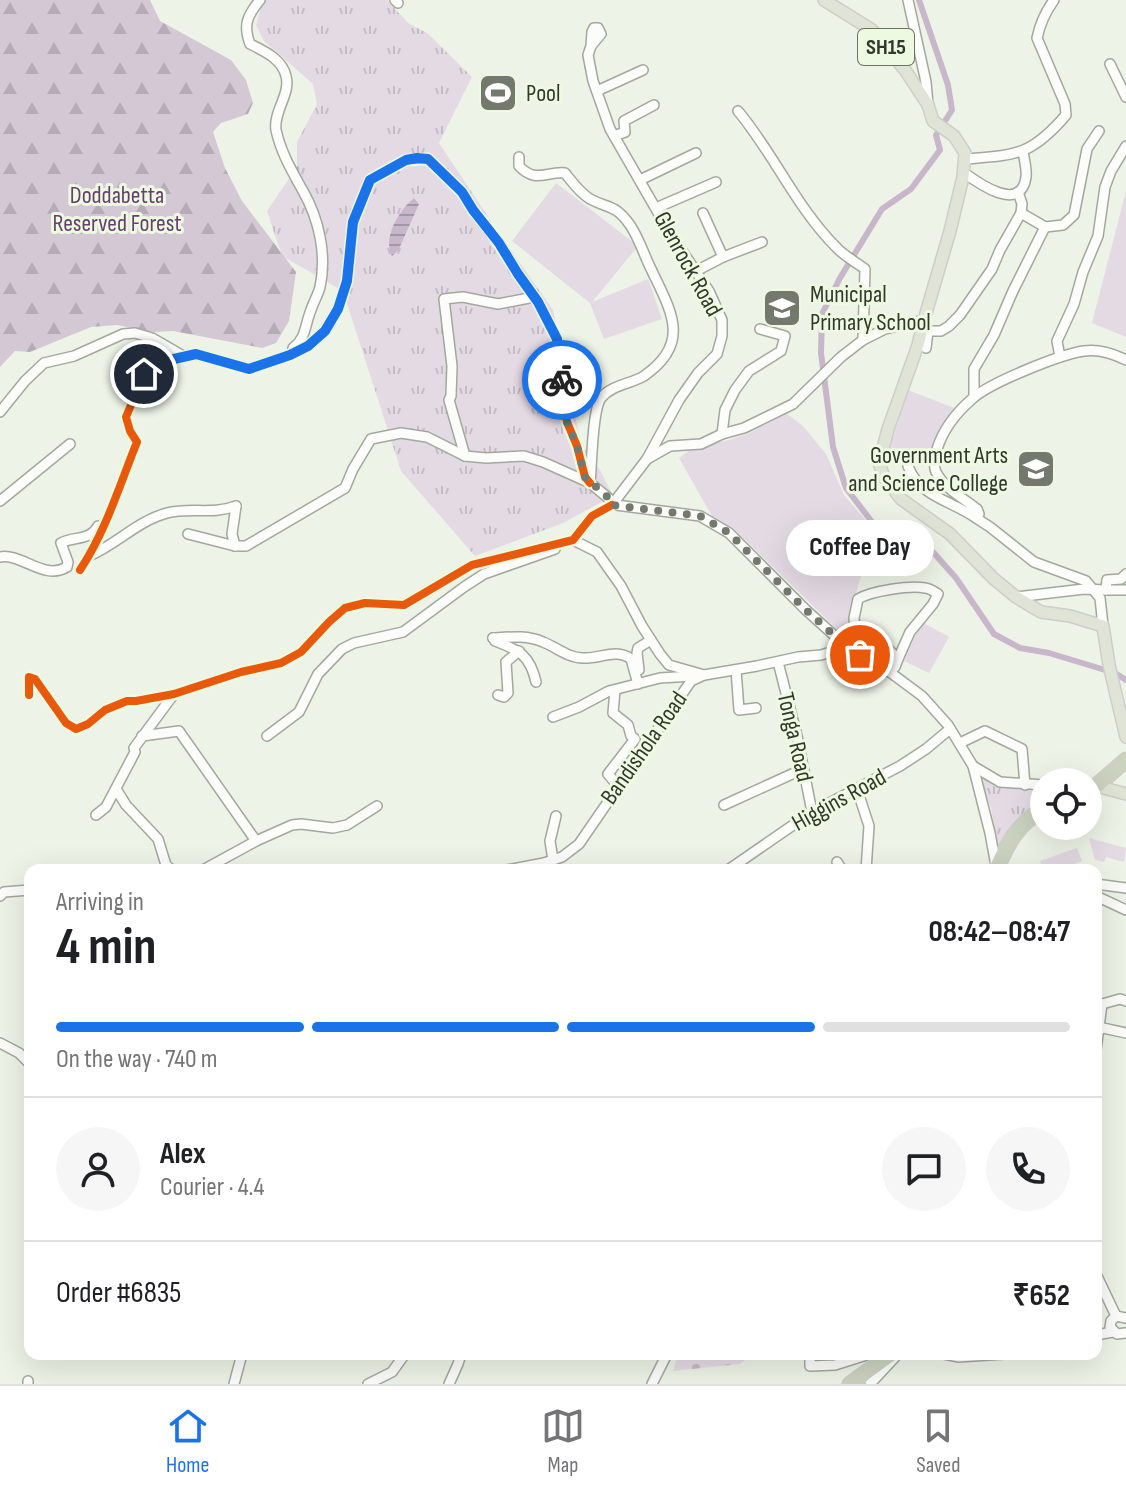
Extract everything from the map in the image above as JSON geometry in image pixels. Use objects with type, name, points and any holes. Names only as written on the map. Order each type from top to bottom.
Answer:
[{"type":"highway","points":[[1102,782],[1126,760]]},
{"type":"highway","points":[[1102,785],[1126,771]]},
{"type":"highway","points":[[998,864],[1007,843],[1030,819]]},
{"type":"highway","points":[[850,1384],[883,1360]]},
{"type":"main road","name":"SH15","points":[[824,0],[872,30],[905,70],[929,108],[933,121],[954,136],[965,155]]},
{"type":"main road","points":[[965,155],[950,231],[924,327],[879,463],[884,477],[901,499],[950,534],[1016,597],[1041,612],[1070,616],[1103,626],[1126,737]]},
{"type":"main road","points":[[1102,791],[1126,794]]},
{"type":"street","points":[[260,0],[249,13],[246,32],[250,44],[280,63],[287,77],[275,124],[280,148],[316,221],[323,257],[320,287],[301,343],[274,362]]},
{"type":"street","points":[[908,0],[929,108]]},
{"type":"street","points":[[965,155],[1001,156],[1023,151],[1036,145],[1066,115],[1065,104],[1037,38],[1054,0]]},
{"type":"street","name":"Glenrock Road","points":[[591,46],[588,55],[593,81],[614,136],[709,291],[722,320],[717,354],[698,373],[679,400],[647,459]]},
{"type":"street","points":[[1110,64],[1126,97]]},
{"type":"street","points":[[597,91],[643,70]]},
{"type":"street","points":[[614,136],[625,132],[624,121],[654,105]]},
{"type":"street","points":[[738,111],[813,222],[838,250],[865,269],[863,340]]},
{"type":"street","points":[[1021,213],[1045,227],[1063,225],[1074,215],[1087,149],[1099,131]]},
{"type":"street","points":[[1060,357],[1057,341],[1098,236],[1105,187],[1126,146]]},
{"type":"street","points":[[963,172],[990,191],[1003,194],[1018,192],[1026,177],[1023,151]]},
{"type":"street","points":[[640,180],[696,153]]},
{"type":"street","points":[[519,157],[519,166],[524,171],[539,177],[565,173],[584,195],[620,212],[633,229],[674,324],[674,340],[656,366],[600,399],[596,412],[590,483]]},
{"type":"street","points":[[80,570],[89,556],[137,442],[126,417],[144,374],[183,356],[196,354],[249,369],[274,362],[308,346],[325,331],[338,309],[347,281],[353,222],[370,180],[406,160],[428,159],[462,192],[490,230],[557,339],[567,422],[585,477],[613,503],[700,516],[729,533],[848,647],[922,696],[950,729],[973,766],[995,864]]},
{"type":"street","points":[[656,208],[716,182]]},
{"type":"street","points":[[267,736],[299,712],[318,674],[342,649],[354,643],[403,632],[484,574],[545,554],[573,540],[592,516],[613,503],[647,459],[670,446],[701,444],[744,428],[793,404],[841,357],[863,340],[885,329],[924,327],[941,331],[949,326],[992,269],[1021,213],[1018,192]]},
{"type":"street","points":[[703,213],[723,257]]},
{"type":"street","points":[[974,397],[974,369],[994,335],[1045,227]]},
{"type":"street","points":[[696,271],[762,242]]},
{"type":"street","points":[[465,456],[449,400],[452,366],[444,299],[463,297],[498,304],[534,297]]},
{"type":"street","points":[[924,327],[926,348]]},
{"type":"street","points":[[722,434],[725,410],[735,390],[749,371],[781,351],[785,336],[760,329]]},
{"type":"street","points":[[0,412],[44,363],[74,356],[123,334],[135,333],[152,338],[183,356]]},
{"type":"street","points":[[975,517],[979,514],[977,509],[948,488],[935,470],[935,455],[940,440],[954,418],[974,397],[1007,379],[1060,357],[1088,350],[1114,354],[1126,360]]},
{"type":"street","points":[[188,534],[246,546],[345,488],[371,439],[401,433],[427,437],[465,456],[524,456],[590,483]]},
{"type":"street","points":[[0,501],[70,444]]},
{"type":"street","points":[[908,466],[911,476],[932,496],[975,517],[1034,562],[1086,581],[1100,598],[1103,626]]},
{"type":"street","points":[[0,557],[7,556],[51,572],[62,571],[68,562],[61,543],[94,533],[108,503],[116,495]]},
{"type":"street","points":[[89,556],[131,529],[167,513],[222,511],[236,506],[232,534],[235,546]]},
{"type":"street","points":[[29,695],[29,677],[35,679],[66,723],[76,729],[105,710],[127,701],[174,694],[241,672],[281,663],[301,652],[345,608],[365,603],[404,605],[472,565],[573,540],[597,552],[669,665],[704,675]]},
{"type":"street","points":[[1106,590],[1107,580],[1121,579],[1126,574]]},
{"type":"street","points":[[848,647],[855,631],[858,599],[862,595],[889,589],[927,588],[938,594],[910,632],[895,667],[889,672]]},
{"type":"street","points":[[1016,597],[1057,591],[1126,590]]},
{"type":"street","points":[[855,631],[886,647],[898,659]]},
{"type":"street","points":[[536,682],[532,665],[519,651],[493,638],[528,637],[571,657],[624,653],[631,659],[640,684]]},
{"type":"street","points":[[640,684],[638,648],[651,640]]},
{"type":"street","name":"Bandishola Road","points":[[535,864],[562,857],[579,844],[691,681],[704,675],[821,655],[848,647]]},
{"type":"street","points":[[498,695],[504,697],[508,693],[506,662],[519,651]]},
{"type":"street","name":"Tonga Road","points":[[778,662],[812,812]]},
{"type":"street","points":[[736,670],[739,710],[756,708]]},
{"type":"street","points":[[553,717],[615,690],[660,678],[704,675]]},
{"type":"street","points":[[615,690],[613,713],[628,725],[635,739],[608,774],[618,786]]},
{"type":"street","points":[[96,815],[106,807],[135,752],[134,748],[174,694]]},
{"type":"street","name":"Higgins Road","points":[[737,864],[812,812],[900,766],[950,729]]},
{"type":"street","points":[[142,736],[179,731],[256,841]]},
{"type":"street","points":[[960,743],[985,731],[1022,749],[1025,785]]},
{"type":"street","points":[[973,766],[1000,782],[1030,785]]},
{"type":"street","points":[[724,805],[803,769]]},
{"type":"street","points":[[116,789],[126,805],[158,839],[166,864]]},
{"type":"street","points":[[857,789],[869,826],[866,864]]},
{"type":"street","points":[[214,864],[292,825],[333,828],[347,825],[377,806]]},
{"type":"street","points":[[553,860],[550,841],[556,816]]},
{"type":"street","points":[[1102,885],[1126,888]]},
{"type":"street","points":[[0,896],[4,892],[24,890]]},
{"type":"street","points":[[1102,899],[1126,910]]},
{"type":"street","points":[[1102,1004],[1120,999],[1126,1001]]},
{"type":"street","points":[[1102,1029],[1126,1033]]},
{"type":"street","points":[[0,1043],[24,1058]]},
{"type":"street","points":[[1102,1283],[1124,1317],[1111,1321],[1113,1332]]},
{"type":"street","points":[[1102,1334],[1126,1333]]},
{"type":"street","points":[[234,1384],[240,1360]]},
{"type":"street","points":[[368,1384],[384,1380],[401,1360]]},
{"type":"street","points":[[449,1384],[459,1360]]},
{"type":"street","points":[[652,1384],[664,1360]]},
{"type":"street","points":[[810,1360],[810,1366],[835,1365],[851,1360]]},
{"type":"street","points":[[870,1384],[892,1360]]},
{"type":"green space","name":"Doddabetta Reserved Forest","points":[[0,0],[150,0],[160,21],[231,60],[246,80],[253,103],[248,114],[221,123],[213,132],[225,168],[242,201],[296,272],[289,321],[276,343],[262,348],[173,331],[154,332],[117,325],[91,327],[30,352],[15,351],[0,367]]},
{"type":"green space","points":[[263,0],[387,0],[408,23],[427,33],[472,77],[439,143],[553,310],[581,444],[600,470],[613,496],[563,523],[475,556],[401,471],[343,291],[282,256],[267,211],[297,167],[297,142],[317,104],[313,84],[264,41],[256,25]]},
{"type":"green space","points":[[556,183],[638,246],[592,302],[648,279],[662,319],[604,339],[590,303],[512,241]]},
{"type":"green space","points":[[1126,191],[1126,337],[1092,323]]},
{"type":"green space","points":[[908,390],[954,408],[923,467],[889,449]]},
{"type":"green space","points":[[786,413],[803,426],[826,454],[844,495],[874,530],[844,636],[734,529],[712,516],[679,458],[694,447],[749,433]]},
{"type":"green space","points":[[922,622],[949,637],[929,673],[904,661]]},
{"type":"green space","points":[[976,771],[995,787],[1030,788],[1030,817],[1021,815],[998,848],[991,808]]},
{"type":"green space","points":[[1090,840],[1126,848],[1124,862],[1106,857],[1104,862],[1095,860]]},
{"type":"green space","points":[[1077,848],[1082,861],[1074,864],[1041,864],[1040,861]]},
{"type":"green space","points":[[676,1360],[745,1360],[740,1364],[673,1371]]},
{"type":"shaded area","points":[[414,198],[419,204],[398,251],[392,256],[389,241],[394,225]]},
{"type":"waterway","points":[[919,0],[948,85],[952,110],[936,135],[940,150],[911,189],[882,209],[822,314],[821,353],[833,447],[846,488],[872,522],[907,536],[933,552],[956,578],[994,634],[1020,648],[1049,653],[1115,673],[1126,680]]},
{"type":"cycle path","points":[[80,570],[105,523],[137,442],[126,417],[144,374],[174,359],[196,354],[249,369],[308,346],[325,331],[338,309],[347,281],[353,222],[370,180],[406,160],[428,159],[462,192],[538,302],[557,339],[567,422],[585,477],[590,483]]},
{"type":"cycle path","points":[[29,695],[29,677],[35,679],[66,723],[76,729],[105,710],[127,701],[174,694],[241,672],[281,663],[301,652],[345,608],[365,603],[404,605],[472,565],[573,540],[592,516],[612,505]]},
{"type":"way so far","points":[[562,380],[567,422],[585,477],[612,501],[612,505],[700,516],[729,533],[806,610],[860,655]]},
{"type":"place","name":"Pool","points":[[498,93]]},
{"type":"place","name":"Municipal Primary School","points":[[782,308]]},
{"type":"place","name":"Government Arts and Science College","points":[[1036,469]]},
{"type":"place","name":"Coffee Day","points":[[860,655]]},
{"type":"route","points":[[144,374],[174,359],[196,354],[249,369],[308,346],[325,331],[338,309],[347,281],[353,222],[370,180],[406,160],[417,158],[428,159],[462,192],[538,302],[557,339],[562,380]]}]
